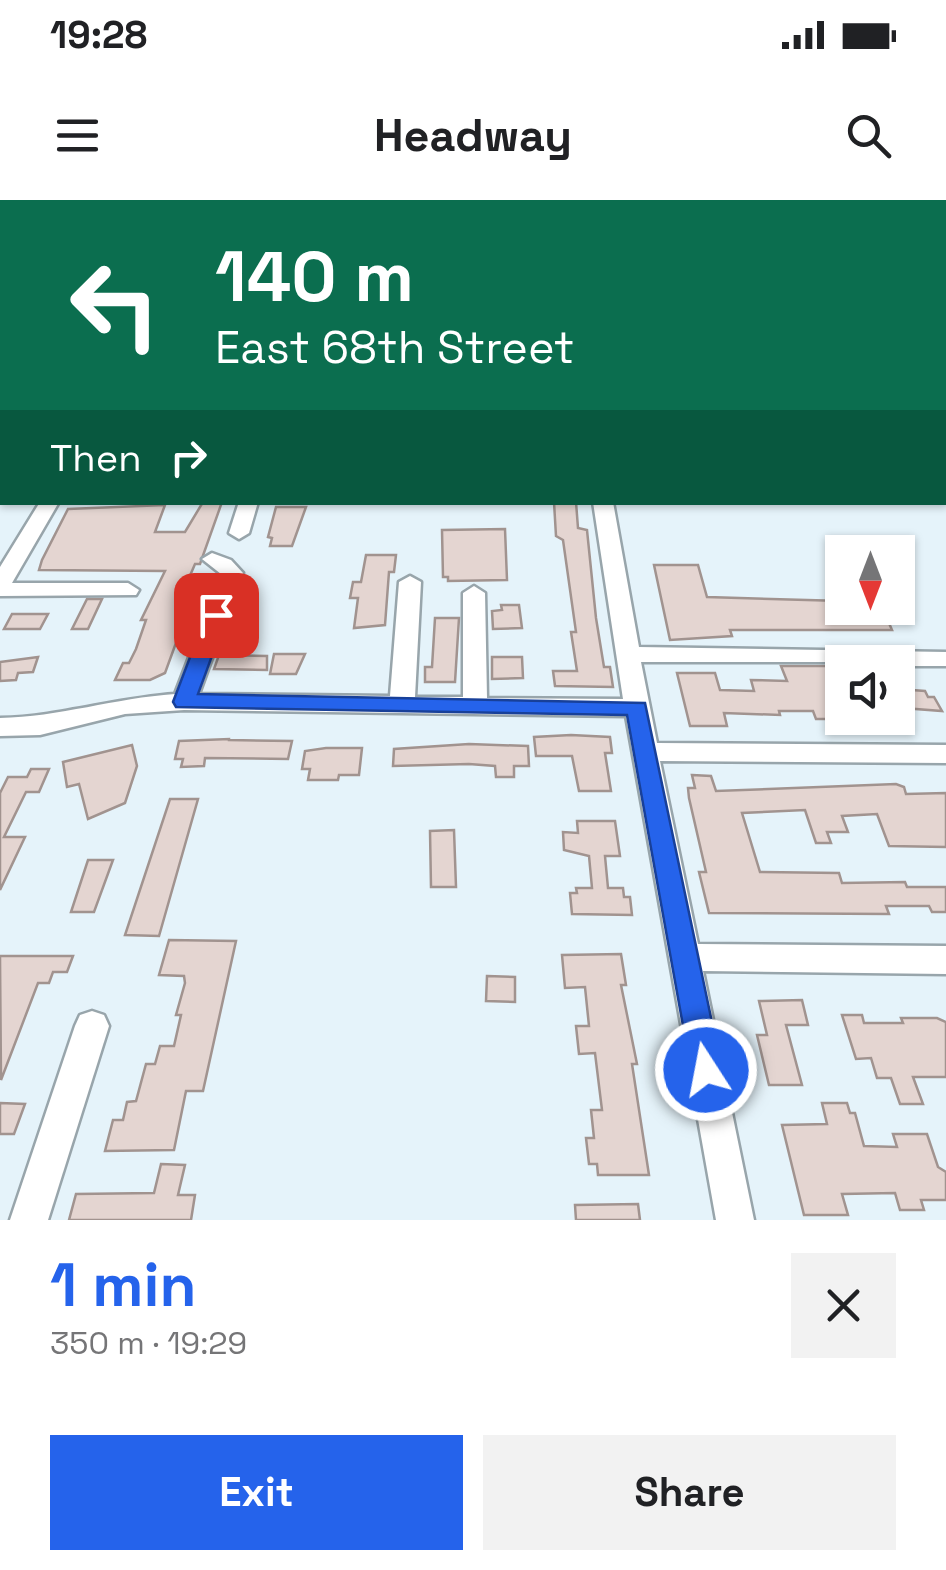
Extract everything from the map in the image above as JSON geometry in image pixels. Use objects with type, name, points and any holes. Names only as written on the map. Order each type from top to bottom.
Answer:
[{"type":"street","points":[[48,505],[0,586],[128,590]]},
{"type":"street","points":[[240,533],[248,505]]},
{"type":"street","points":[[603,505],[645,752],[735,1220]]},
{"type":"street","points":[[184,702],[232,573],[212,559]]},
{"type":"street","points":[[402,705],[410,582]]},
{"type":"street","points":[[474,593],[475,705]]},
{"type":"street","points":[[628,654],[946,659]]},
{"type":"street","points":[[0,727],[40,726],[126,706],[184,702],[637,708]]},
{"type":"street","points":[[645,752],[946,754]]},
{"type":"street","points":[[685,957],[946,960]]},
{"type":"street","points":[[29,1220],[92,1026]]},
{"type":"building","points":[[165,505],[155,532],[185,532],[201,505],[221,505],[200,564],[195,564],[180,599],[192,599],[165,673],[150,680],[115,680],[136,649],[146,620],[141,620],[165,571],[39,570],[42,560],[68,509]]},
{"type":"building","points":[[554,505],[576,505],[578,528],[587,530],[604,667],[610,667],[613,687],[555,686],[553,671],[577,671],[571,632],[576,632],[563,540],[556,536]]},
{"type":"building","points":[[276,507],[306,507],[292,546],[270,546],[272,538],[268,537]]},
{"type":"building","points":[[505,529],[507,580],[448,581],[448,577],[443,577],[442,530]]},
{"type":"building","points":[[366,555],[396,555],[394,572],[389,572],[385,625],[354,628],[358,598],[350,598],[353,582],[361,582]]},
{"type":"building","points":[[654,565],[698,565],[707,597],[825,600],[825,625],[890,625],[892,630],[730,630],[732,636],[670,640]]},
{"type":"building","points":[[87,599],[102,599],[88,629],[72,629]]},
{"type":"building","points":[[501,605],[519,605],[522,628],[493,629],[492,611],[502,610]]},
{"type":"building","points":[[12,614],[48,614],[40,629],[4,629]]},
{"type":"building","points":[[435,618],[459,618],[455,682],[425,682],[425,667],[432,667]]},
{"type":"building","points":[[274,654],[305,654],[296,674],[270,674]]},
{"type":"building","points":[[219,655],[267,656],[267,670],[214,669]]},
{"type":"building","points":[[38,657],[33,672],[18,673],[16,680],[0,681],[0,662]]},
{"type":"building","points":[[492,657],[522,657],[523,678],[492,679]]},
{"type":"building","points":[[781,666],[825,666],[825,719],[816,719],[813,711],[779,711],[780,715],[724,713],[727,726],[690,726],[677,673],[715,673],[720,690],[754,691],[751,680],[787,681]]},
{"type":"building","points":[[915,690],[934,697],[942,711],[915,709]]},
{"type":"building","points":[[534,737],[610,737],[612,753],[605,753],[611,791],[579,791],[572,756],[536,756]]},
{"type":"building","points":[[179,741],[292,741],[288,759],[205,758],[204,766],[181,767],[183,759],[175,759]]},
{"type":"building","points":[[469,744],[528,746],[529,766],[514,766],[514,777],[496,777],[495,766],[393,766],[394,749]]},
{"type":"building","points":[[132,745],[137,766],[125,803],[88,819],[79,784],[67,787],[63,762]]},
{"type":"building","points":[[362,748],[359,775],[308,780],[310,769],[302,769],[305,751]]},
{"type":"building","points":[[31,769],[49,769],[39,792],[26,792],[4,837],[25,837],[0,890],[0,793],[8,777],[27,777]]},
{"type":"building","points":[[692,775],[711,776],[716,791],[896,784],[904,787],[906,794],[946,793],[946,847],[889,846],[877,814],[842,816],[848,832],[827,832],[831,843],[816,843],[805,810],[742,813],[760,872],[839,873],[842,883],[905,882],[907,887],[946,887],[946,912],[932,912],[929,906],[886,906],[889,914],[709,913],[699,872],[706,872],[689,798],[688,788],[695,788]]},
{"type":"building","points":[[170,799],[198,799],[159,936],[125,935]]},
{"type":"building","points":[[577,821],[615,821],[620,856],[605,856],[608,888],[623,888],[624,897],[630,897],[632,915],[572,914],[570,893],[577,893],[576,888],[592,888],[589,856],[564,850],[563,832],[578,833]]},
{"type":"building","points":[[454,830],[456,887],[431,887],[430,831]]},
{"type":"building","points":[[88,860],[113,860],[94,912],[71,912]]},
{"type":"building","points":[[169,940],[236,941],[203,1091],[186,1091],[174,1150],[105,1151],[113,1120],[123,1120],[127,1102],[136,1101],[146,1064],[155,1064],[160,1046],[174,1046],[181,1015],[176,1015],[185,983],[184,976],[159,975]]},
{"type":"building","points":[[621,954],[626,985],[621,985],[637,1064],[632,1064],[649,1175],[598,1175],[597,1164],[589,1164],[586,1138],[594,1138],[591,1110],[602,1110],[595,1053],[579,1054],[576,1026],[589,1026],[585,987],[565,988],[562,955]]},
{"type":"building","points":[[0,956],[73,956],[67,972],[53,972],[49,983],[38,983],[1,1080]]},
{"type":"building","points":[[487,976],[515,977],[515,1002],[486,1001]]},
{"type":"building","points":[[802,1000],[808,1025],[786,1025],[802,1085],[769,1085],[757,1035],[767,1035],[759,1001]]},
{"type":"building","points":[[842,1015],[862,1015],[864,1023],[903,1023],[901,1018],[937,1018],[946,1022],[946,1077],[913,1077],[923,1104],[900,1104],[891,1078],[877,1078],[871,1058],[856,1059]]},
{"type":"building","points":[[0,1103],[25,1104],[14,1134],[0,1134]]},
{"type":"building","points":[[822,1103],[847,1103],[850,1113],[855,1113],[864,1146],[897,1147],[893,1134],[927,1134],[938,1167],[946,1172],[946,1200],[921,1200],[924,1210],[900,1210],[895,1193],[842,1194],[848,1215],[804,1215],[782,1125],[827,1124]]},
{"type":"building","points":[[161,1164],[185,1165],[178,1195],[195,1195],[191,1220],[69,1220],[76,1194],[154,1193]]},
{"type":"building","points":[[638,1204],[640,1220],[576,1220],[575,1205]]},
{"type":"route","points":[[216,615],[184,702],[637,708],[706,1070]]}]
